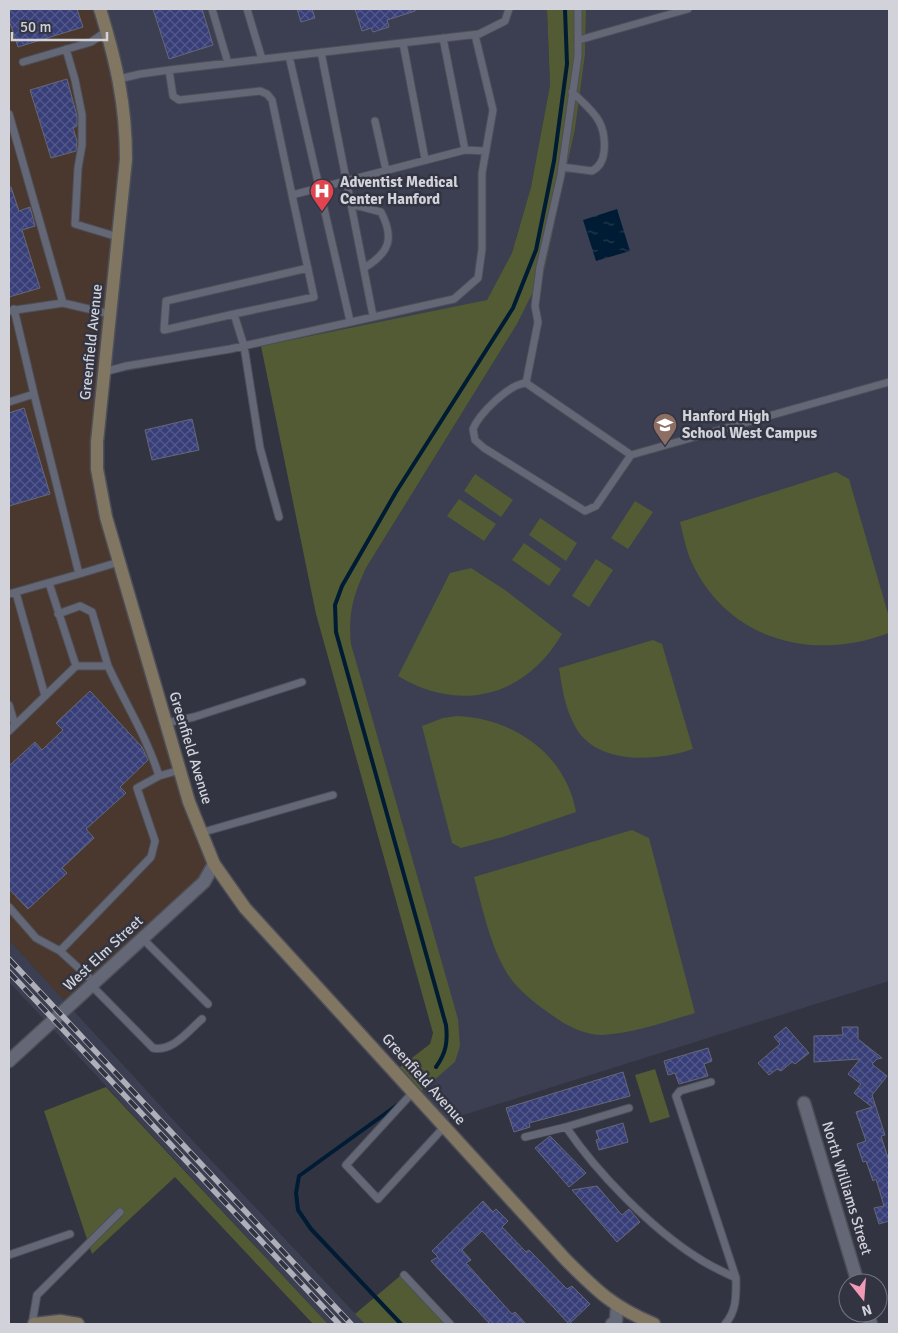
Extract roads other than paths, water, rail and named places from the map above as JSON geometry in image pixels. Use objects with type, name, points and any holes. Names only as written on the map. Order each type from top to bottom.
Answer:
[{"type":"street","name":"Greenfield Avenue","points":[[100,9],[119,80],[126,119],[126,159],[104,372],[97,468],[100,490],[119,562],[200,833],[214,864],[251,914],[566,1260],[594,1288],[617,1307],[654,1324]]},
{"type":"street","name":"West Elm Street","points":[[9,1061],[204,882],[214,864]]},
{"type":"street","name":"North Williams Street","points":[[804,1103],[855,1273]]},
{"type":"street","points":[[612,1324],[616,1320],[617,1307]]},
{"type":"street","points":[[33,1324],[60,1321],[78,1324]]},
{"type":"lane","points":[[212,9],[228,63]]},
{"type":"lane","points":[[247,9],[262,59]]},
{"type":"lane","points":[[119,80],[140,74],[169,70],[474,35],[506,21],[509,9]]},
{"type":"lane","points":[[526,383],[538,322],[535,306],[540,267],[562,167],[579,40],[578,9]]},
{"type":"lane","points":[[579,40],[688,9]]},
{"type":"lane","points":[[23,62],[91,42],[107,31]]},
{"type":"lane","points":[[104,372],[126,366],[244,346],[454,299],[478,278],[482,249],[482,173],[493,110],[474,35]]},
{"type":"lane","points":[[443,38],[465,150]]},
{"type":"lane","points":[[403,43],[425,159]]},
{"type":"lane","points":[[66,50],[75,80],[83,121],[76,224],[118,237]]},
{"type":"lane","points":[[321,52],[373,316]]},
{"type":"lane","points":[[289,56],[350,321]]},
{"type":"lane","points":[[169,70],[173,96],[179,100],[260,91],[268,94],[272,100],[308,268],[314,298],[164,330],[166,301],[308,268]]},
{"type":"lane","points":[[562,167],[592,171],[601,164],[604,154],[602,123],[572,92]]},
{"type":"lane","points":[[9,114],[62,303]]},
{"type":"lane","points":[[375,121],[386,170]]},
{"type":"lane","points":[[292,195],[347,182],[425,159],[465,150],[486,151]]},
{"type":"lane","points":[[351,204],[381,212],[388,225],[388,245],[380,258],[364,268]]},
{"type":"lane","points":[[79,574],[11,310],[62,303],[110,314]]},
{"type":"lane","points":[[234,314],[244,346],[260,448],[278,517]]},
{"type":"lane","points":[[631,455],[526,383],[516,384],[500,395],[474,426],[474,436],[484,448],[584,511],[596,506],[631,455],[889,382]]},
{"type":"lane","points":[[9,402],[34,394]]},
{"type":"lane","points":[[45,696],[12,594],[119,562]]},
{"type":"lane","points":[[48,583],[76,666]]},
{"type":"lane","points":[[58,614],[80,606],[92,612],[108,666],[149,745],[159,776]]},
{"type":"lane","points":[[9,731],[76,666],[108,666]]},
{"type":"lane","points":[[166,723],[194,717],[302,682]]},
{"type":"lane","points":[[9,705],[15,725]]},
{"type":"lane","points":[[60,951],[151,857],[156,841],[137,788],[159,776],[180,770]]},
{"type":"lane","points":[[200,833],[333,795]]},
{"type":"lane","points":[[9,907],[36,938],[60,951],[153,1048],[159,1050],[171,1046],[202,1019]]},
{"type":"lane","points":[[142,938],[208,1004]]},
{"type":"lane","points":[[711,1082],[680,1091],[676,1096],[736,1278],[734,1312],[725,1324]]},
{"type":"lane","points":[[414,1091],[346,1165],[378,1198],[445,1126]]},
{"type":"lane","points":[[525,1137],[629,1108]]},
{"type":"lane","points":[[566,1127],[604,1175],[634,1206],[698,1258],[736,1278]]},
{"type":"lane","points":[[33,1324],[37,1295],[120,1212]]},
{"type":"lane","points":[[9,1255],[70,1234]]},
{"type":"lane","points":[[404,1275],[450,1324]]},
{"type":"water","points":[[617,209],[630,251],[596,261],[583,220]]},
{"type":"waterway","points":[[436,1067],[446,1047],[446,1025],[336,632],[335,605],[342,586],[396,492],[513,308],[536,250],[554,161],[567,64],[565,9]]},
{"type":"waterway","points":[[400,1103],[299,1176],[296,1193],[298,1210],[311,1229],[401,1324]]},
{"type":"railway","points":[[9,959],[351,1324]]},
{"type":"railway","points":[[9,972],[339,1324]]},
{"type":"place","name":"Adventist Medical Center Hanford","points":[[322,212]]},
{"type":"place","name":"Hanford High School West Campus","points":[[665,446]]}]
